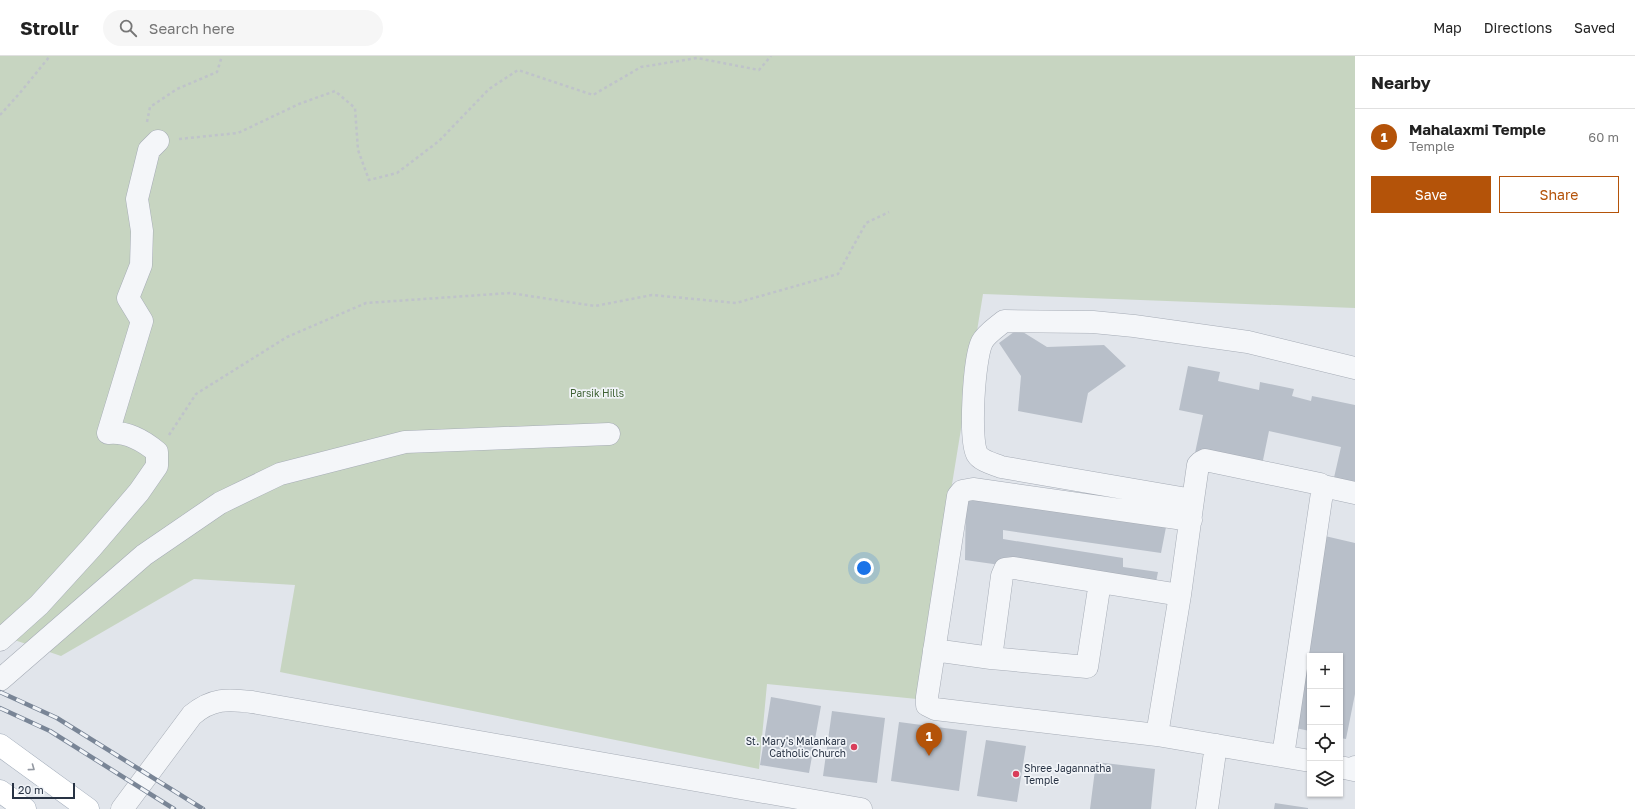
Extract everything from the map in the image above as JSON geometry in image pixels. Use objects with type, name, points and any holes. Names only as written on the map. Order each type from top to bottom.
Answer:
[{"type":"main road","points":[[0,745],[88,809]]},
{"type":"main road","points":[[0,791],[25,809]]},
{"type":"street","points":[[0,640],[39,605],[91,548],[125,509],[157,466],[158,452],[144,441],[116,432],[108,433],[142,321],[128,298],[141,265],[142,231],[137,199],[150,150],[158,141]]},
{"type":"street","points":[[1192,510],[1001,467],[988,462],[978,455],[973,440],[975,377],[978,354],[982,341],[1004,321],[1093,322],[1134,326],[1248,342],[1355,368]]},
{"type":"street","points":[[0,680],[144,555],[220,502],[280,474],[404,442],[609,434]]},
{"type":"street","points":[[1157,735],[1180,595],[1198,465],[1200,462],[1205,460],[1355,493]]},
{"type":"street","points":[[1283,756],[1323,486]]},
{"type":"street","points":[[1192,510],[973,489],[962,491],[958,496],[927,705],[936,709],[1157,735],[1307,760]]},
{"type":"street","points":[[992,658],[1002,576],[1005,569],[1014,568],[1180,595]]},
{"type":"street","points":[[934,650],[992,658],[1087,667],[1100,582]]},
{"type":"street","points":[[122,809],[192,714],[202,706],[217,701],[234,700],[861,809]]},
{"type":"street","points":[[1206,809],[1216,745]]},
{"type":"street","points":[[1343,768],[1355,770],[1355,767]]},
{"type":"path","points":[[0,115],[19,94],[48,57],[44,56]]},
{"type":"path","points":[[222,56],[217,72],[176,89],[150,107],[146,128],[158,141],[238,133],[299,104],[334,91],[355,108],[358,150],[369,180],[397,173],[439,142],[489,89],[518,70],[593,95],[641,67],[698,58],[759,70],[772,56]]},
{"type":"path","points":[[158,452],[196,394],[287,337],[366,303],[510,293],[595,306],[652,295],[736,303],[838,274],[866,223],[889,212]]},
{"type":"green space","name":"Parsik Hills","points":[[0,56],[1355,56],[1355,308],[983,294],[917,699],[767,684],[759,769],[280,672],[295,585],[194,579],[61,656],[0,635]]},
{"type":"building","points":[[1018,329],[1047,347],[1104,345],[1126,366],[1088,393],[1082,423],[1018,411],[1021,376],[999,343]]},
{"type":"building","points":[[1188,366],[1220,372],[1218,381],[1259,390],[1260,382],[1294,389],[1292,396],[1311,401],[1312,396],[1355,405],[1355,487],[1333,482],[1341,447],[1269,431],[1262,465],[1195,453],[1203,415],[1179,410]]},
{"type":"building","points":[[966,497],[1167,522],[1161,553],[1003,530],[1003,539],[1123,558],[1123,567],[1158,572],[1155,587],[965,560]]},
{"type":"building","points":[[1325,536],[1355,543],[1355,694],[1346,739],[1343,738],[1343,653],[1307,653],[1307,730],[1295,728]]},
{"type":"building","points":[[771,697],[821,706],[809,773],[760,765]]},
{"type":"building","name":"St. Mary's Malankara Catholic Church","points":[[832,711],[885,718],[877,783],[823,776]]},
{"type":"building","points":[[899,722],[967,731],[959,791],[891,781]]},
{"type":"building","points":[[986,740],[1026,746],[1017,802],[977,796]]},
{"type":"building","points":[[1096,762],[1155,769],[1151,809],[1090,809]]},
{"type":"building","points":[[1275,803],[1308,808],[1308,809],[1274,809]]},
{"type":"railway","points":[[0,692],[57,718],[203,809]]},
{"type":"railway","points":[[0,708],[50,731],[174,809]]},
{"type":"place","name":"St. Mary's Malankara Catholic Church","points":[[854,747]]},
{"type":"place","name":"Mahalaxmi Temple","points":[[929,756]]},
{"type":"place","name":"Shree Jagannatha Temple","points":[[1016,774]]}]
